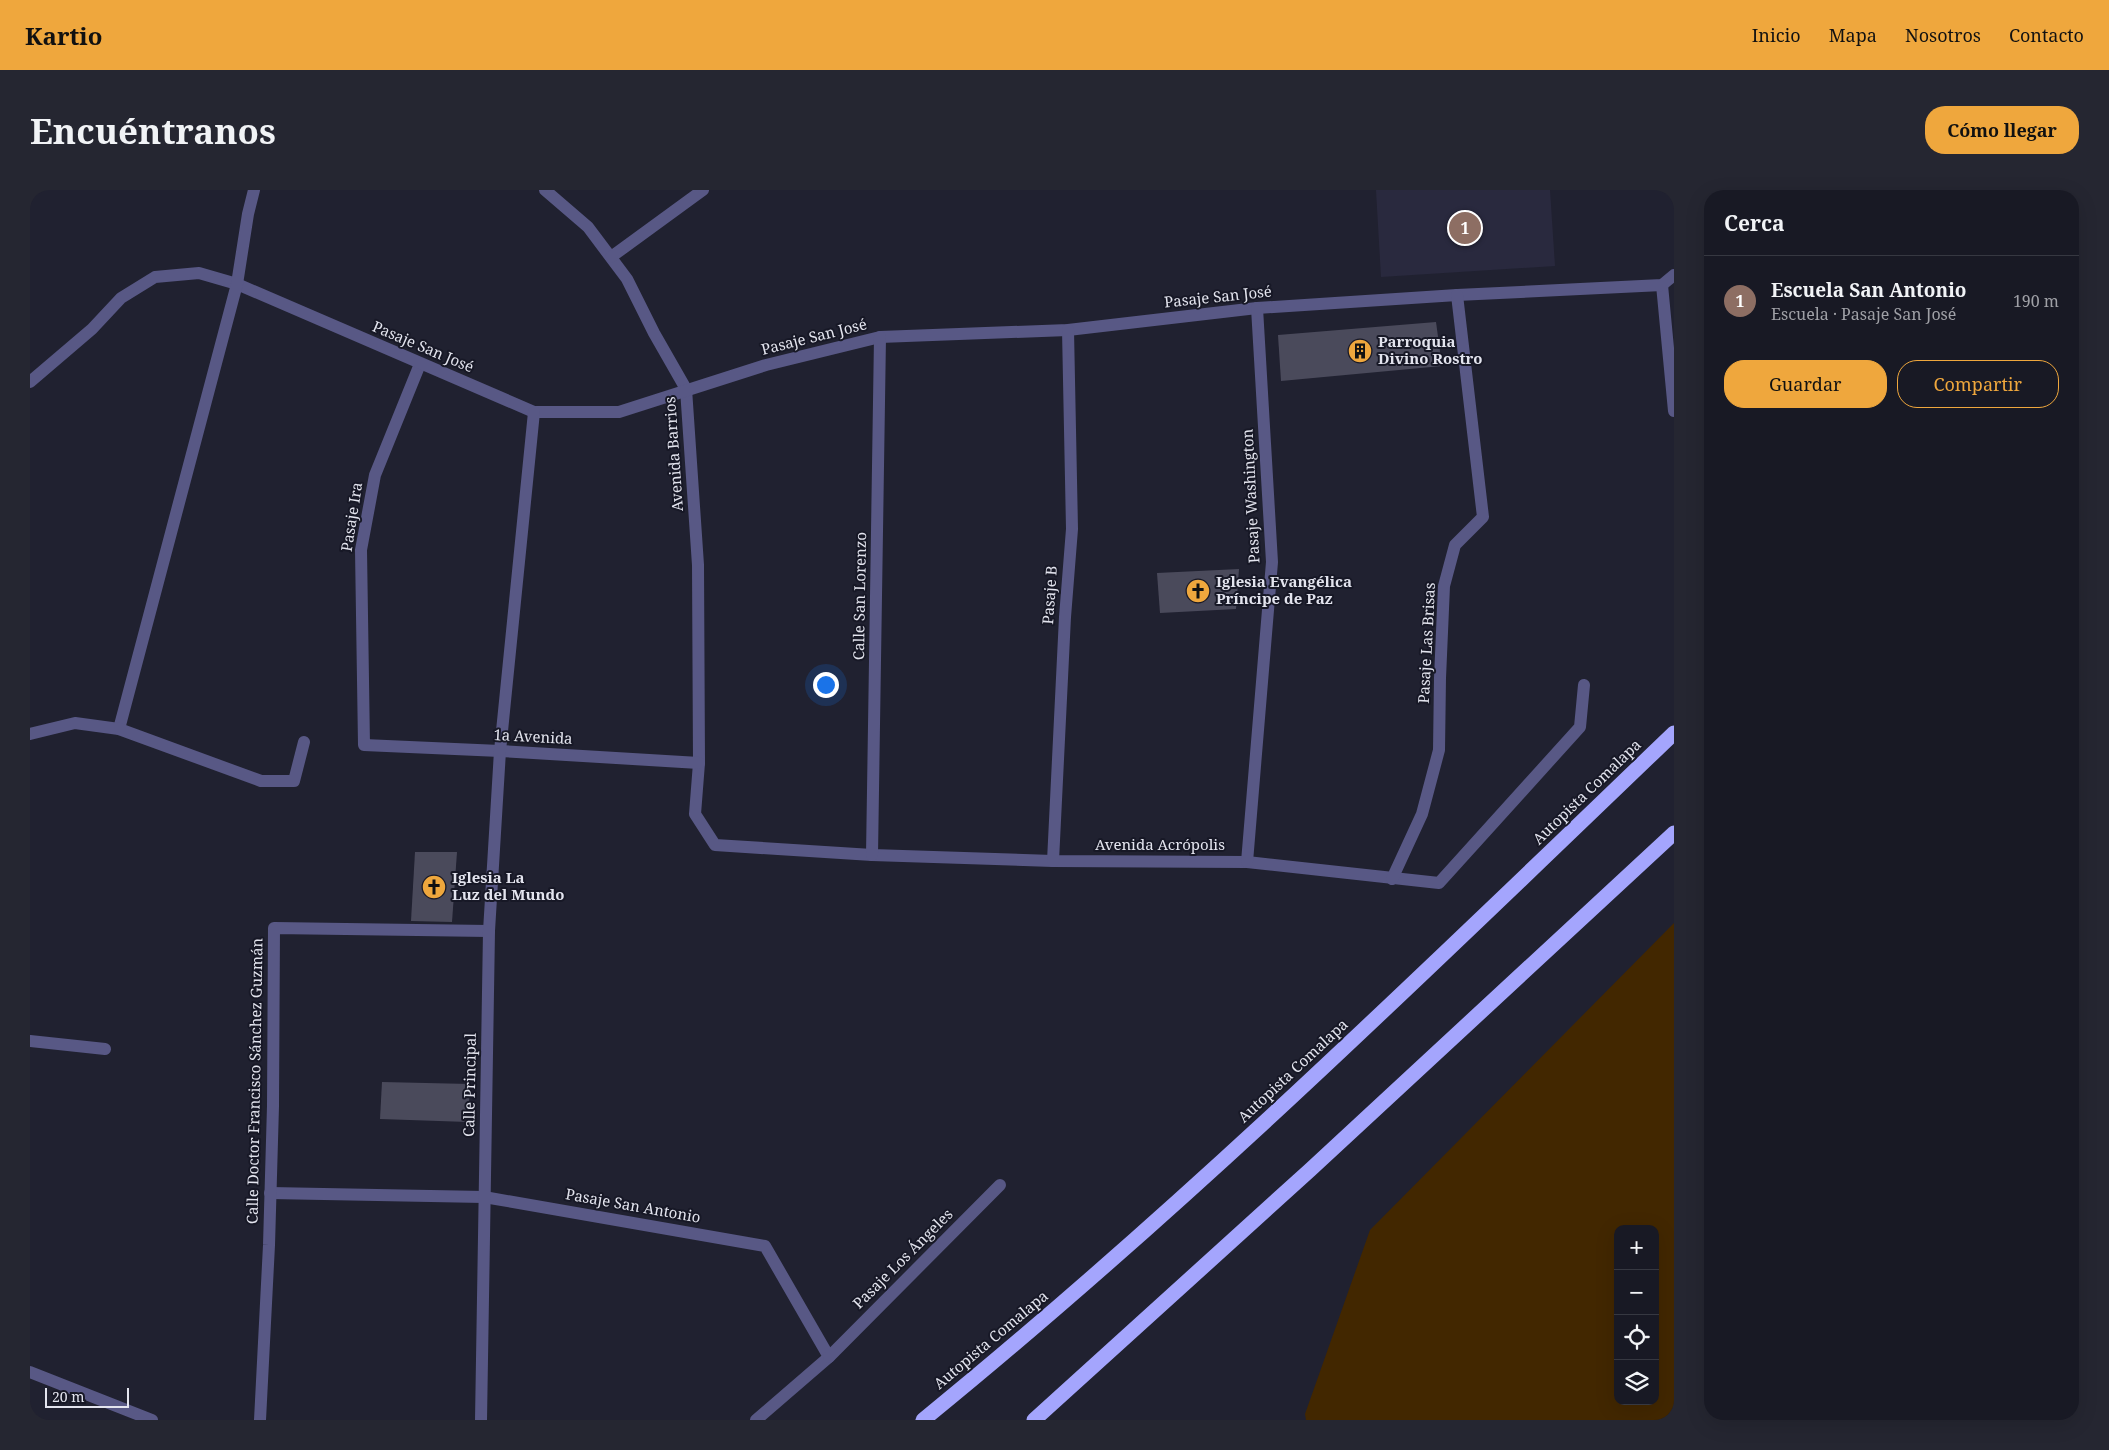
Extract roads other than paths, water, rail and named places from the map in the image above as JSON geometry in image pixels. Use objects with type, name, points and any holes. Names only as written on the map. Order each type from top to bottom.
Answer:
[{"type":"highway","name":"Autopista Comalapa","points":[[923,1420],[983,1371],[1185,1196],[1427,970],[1674,733]]},
{"type":"highway","points":[[1034,1420],[1296,1183],[1674,833]]},
{"type":"street","points":[[119,729],[237,284],[248,214],[254,190]]},
{"type":"street","name":"Avenida Barrios","points":[[545,190],[588,227],[627,279],[654,333],[686,389],[698,565],[699,763]]},
{"type":"street","points":[[611,257],[702,190]]},
{"type":"street","name":"Pasaje San José","points":[[30,382],[92,329],[121,298],[155,277],[199,273],[237,284],[534,412],[619,412],[686,389],[766,365],[880,337],[1068,330],[1257,308],[1457,295],[1662,285]]},
{"type":"street","points":[[1674,276],[1662,285],[1674,411]]},
{"type":"street","name":"Pasaje Las Brisas","points":[[1392,879],[1422,814],[1439,750],[1444,586],[1455,545],[1483,517],[1457,295]]},
{"type":"street","name":"Pasaje Washington","points":[[1247,862],[1272,562],[1257,308]]},
{"type":"street","name":"Pasaje B","points":[[1053,861],[1065,617],[1072,529],[1068,330]]},
{"type":"street","name":"Calle San Lorenzo","points":[[872,855],[880,337]]},
{"type":"street","name":"Pasaje Ira","points":[[364,745],[361,550],[375,475],[420,364]]},
{"type":"street","points":[[500,750],[534,412]]},
{"type":"street","name":"Avenida Acrópolis","points":[[699,763],[695,814],[715,845],[872,855],[1053,861],[1247,862],[1439,883],[1580,726],[1584,685]]},
{"type":"street","points":[[30,734],[75,723],[119,729],[261,781],[294,781],[304,742]]},
{"type":"street","name":"1a Avenida","points":[[364,745],[500,750],[699,763]]},
{"type":"street","name":"Calle Principal","points":[[481,1420],[489,931],[500,750]]},
{"type":"street","name":"Calle Doctor Francisco Sánchez Guzmán","points":[[260,1420],[273,1106],[274,928],[489,931]]},
{"type":"street","points":[[30,1041],[105,1049]]},
{"type":"street","name":"Pasaje Los Ángeles","points":[[830,1357],[1000,1185]]},
{"type":"street","name":"Pasaje San Antonio","points":[[270,1194],[484,1197],[765,1246],[830,1357]]},
{"type":"street","points":[[756,1420],[830,1357]]},
{"type":"street","points":[[30,1372],[152,1420]]},
{"type":"place","name":"Escuela San Antonio","points":[[1465,228]]},
{"type":"place","name":"Parroquia Divino Rostro","points":[[1360,351]]},
{"type":"place","name":"Iglesia Evangélica Príncipe de Paz","points":[[1198,591]]},
{"type":"place","name":"Iglesia La Luz del Mundo","points":[[434,887]]}]
